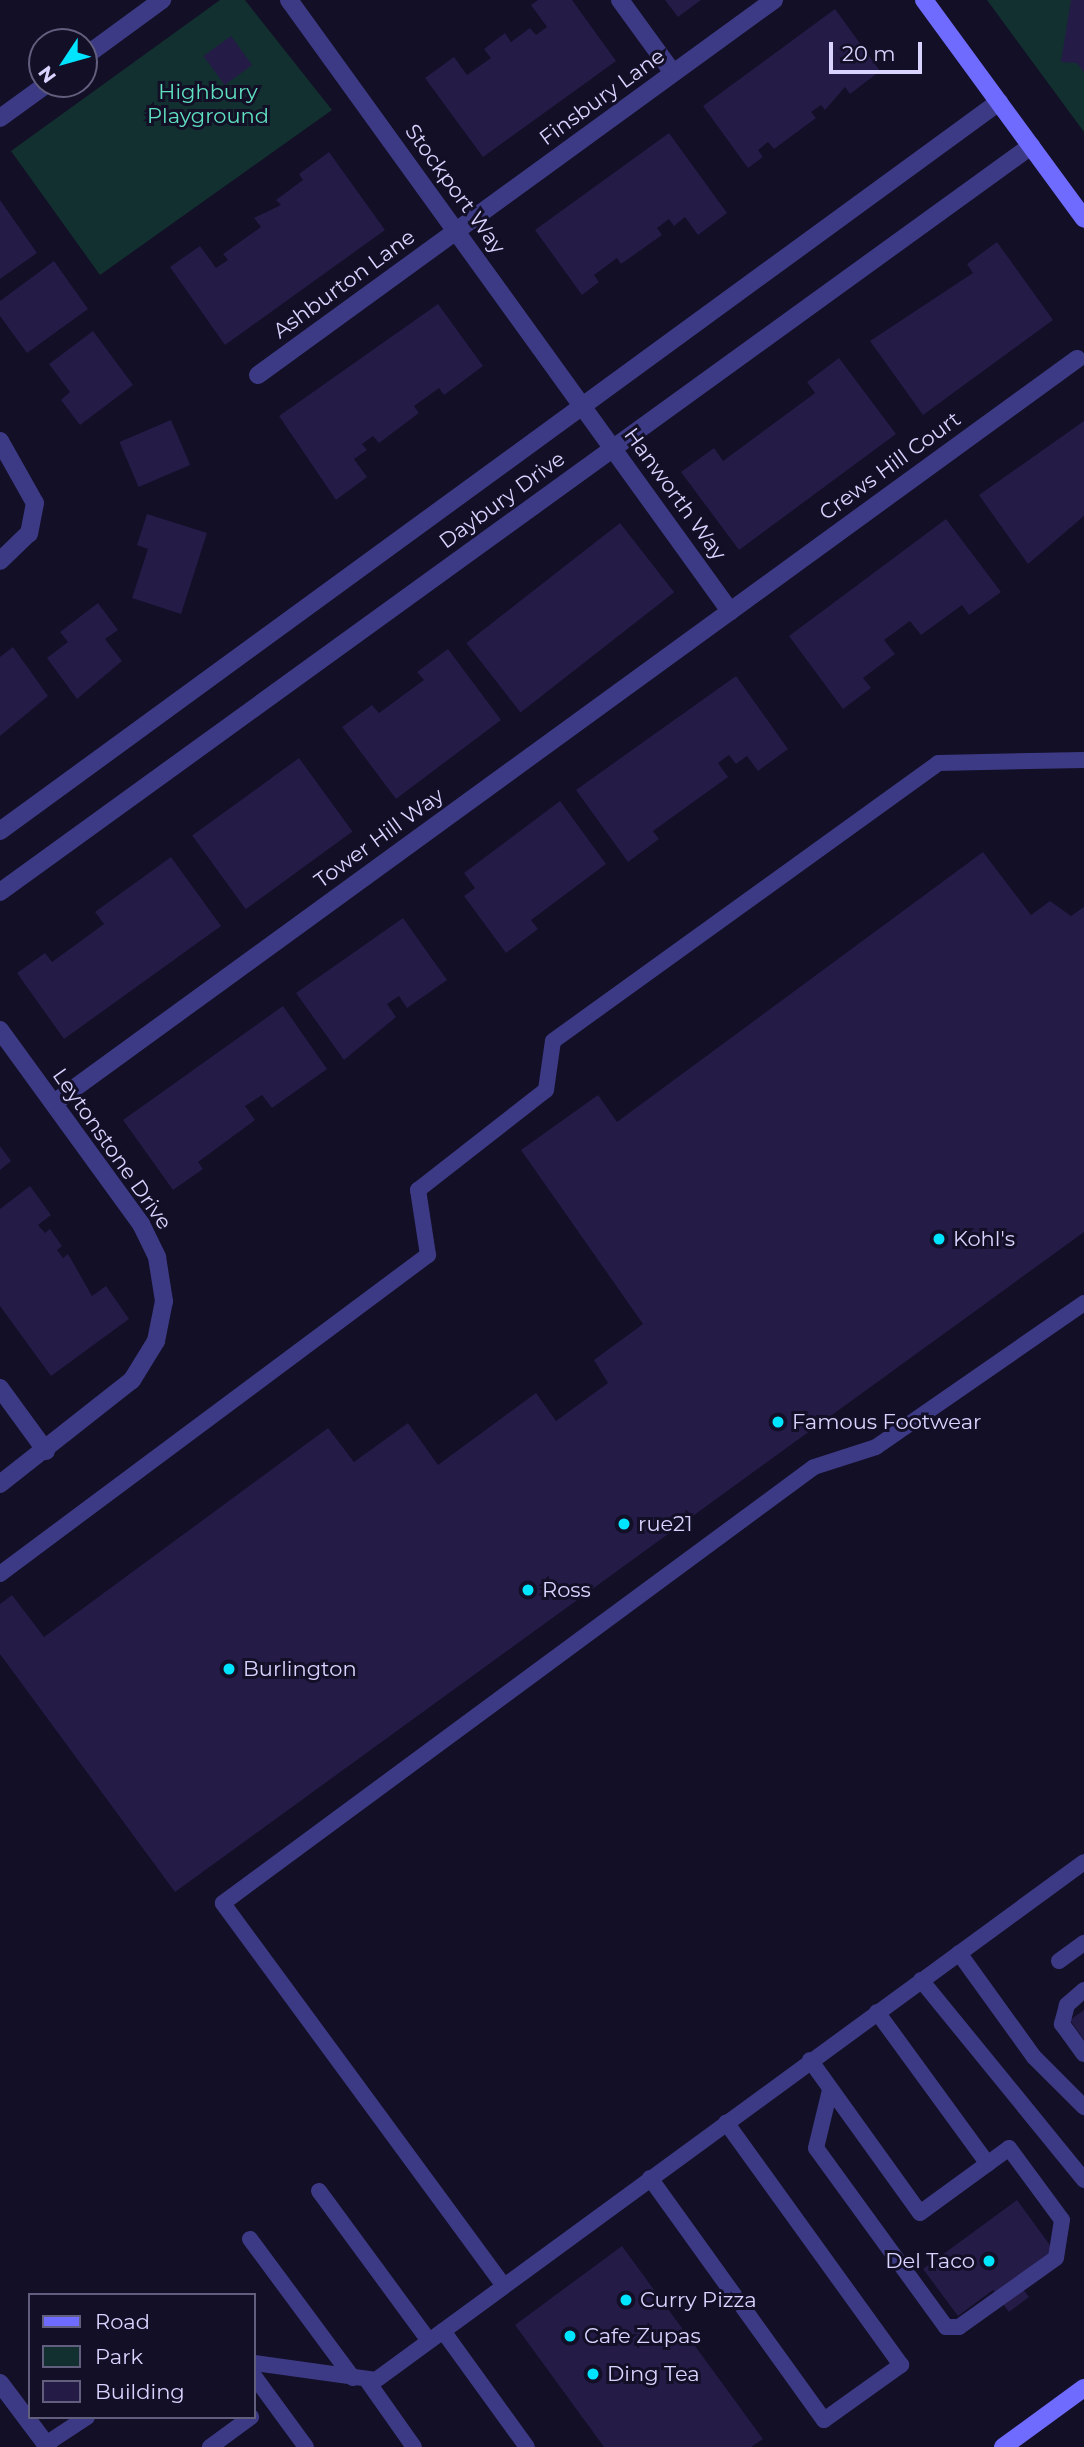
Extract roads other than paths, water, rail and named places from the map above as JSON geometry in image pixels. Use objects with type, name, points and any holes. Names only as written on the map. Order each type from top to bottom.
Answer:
[{"type":"main road","points":[[924,0],[1084,219]]},
{"type":"main road","points":[[1003,2447],[1084,2388]]},
{"type":"street","points":[[98,47],[162,0]]},
{"type":"street","name":"Stockport Way","points":[[289,0],[583,405]]},
{"type":"street","points":[[620,0],[673,73]]},
{"type":"street","name":"Finsbury Lane","points":[[457,230],[774,0]]},
{"type":"street","points":[[0,118],[28,98]]},
{"type":"street","name":"Daybury Drive","points":[[0,831],[999,102]]},
{"type":"street","name":"Daybury Drive","points":[[0,892],[1031,146]]},
{"type":"street","name":"Ashburton Lane","points":[[258,375],[457,230]]},
{"type":"street","name":"Crews Hill Court","points":[[730,611],[1077,359]]},
{"type":"street","name":"Hanworth Way","points":[[583,405],[730,611]]},
{"type":"street","points":[[0,441],[30,485],[34,520],[22,543],[0,561]]},
{"type":"street","name":"Tower Hill Way","points":[[54,1103],[730,611]]},
{"type":"street","name":"Leytonstone Drive","points":[[0,1030],[150,1240],[164,1301],[144,1366],[46,1451],[0,1484]]},
{"type":"street","points":[[0,1388],[46,1451]]},
{"type":"street","points":[[0,2383],[45,2446]]},
{"type":"lane","points":[[0,1574],[428,1255],[418,1190],[546,1090],[553,1041],[938,763],[1084,760]]},
{"type":"lane","points":[[504,2286],[223,1903],[814,1467],[876,1447],[1084,1303]]},
{"type":"lane","points":[[256,2363],[376,2380],[1084,1862]]},
{"type":"lane","points":[[1059,1961],[1084,1943]]},
{"type":"lane","points":[[959,1953],[1034,2057],[1084,2107]]},
{"type":"lane","points":[[921,1980],[1084,2180]]},
{"type":"lane","points":[[1084,1990],[1067,2005],[1062,2024],[1084,2054]]},
{"type":"lane","points":[[877,2012],[988,2164]]},
{"type":"lane","points":[[810,2060],[920,2213],[1009,2148],[1062,2220],[1063,2243],[1056,2258],[959,2327],[946,2327],[816,2148],[830,2090]]},
{"type":"lane","points":[[650,2178],[824,2420],[901,2365],[726,2122]]},
{"type":"lane","points":[[320,2191],[527,2447]]},
{"type":"lane","points":[[250,2239],[414,2447]]},
{"type":"lane","points":[[256,2379],[306,2447]]},
{"type":"lane","points":[[256,2413],[272,2402]]},
{"type":"lane","points":[[45,2446],[84,2419]]},
{"type":"lane","points":[[210,2447],[248,2419]]},
{"type":"place","name":"Kohl's","points":[[939,1239]]},
{"type":"place","name":"Famous Footwear","points":[[778,1422]]},
{"type":"place","name":"rue21","points":[[624,1524]]},
{"type":"place","name":"Ross","points":[[528,1590]]},
{"type":"place","name":"Burlington","points":[[229,1669]]},
{"type":"place","name":"Del Taco","points":[[989,2261]]},
{"type":"place","name":"Curry Pizza","points":[[626,2300]]},
{"type":"place","name":"Cafe Zupas","points":[[570,2336]]},
{"type":"place","name":"Ding Tea","points":[[593,2374]]},
{"type":"park label","name":"Highbury Playground","points":[[208,104]]}]
